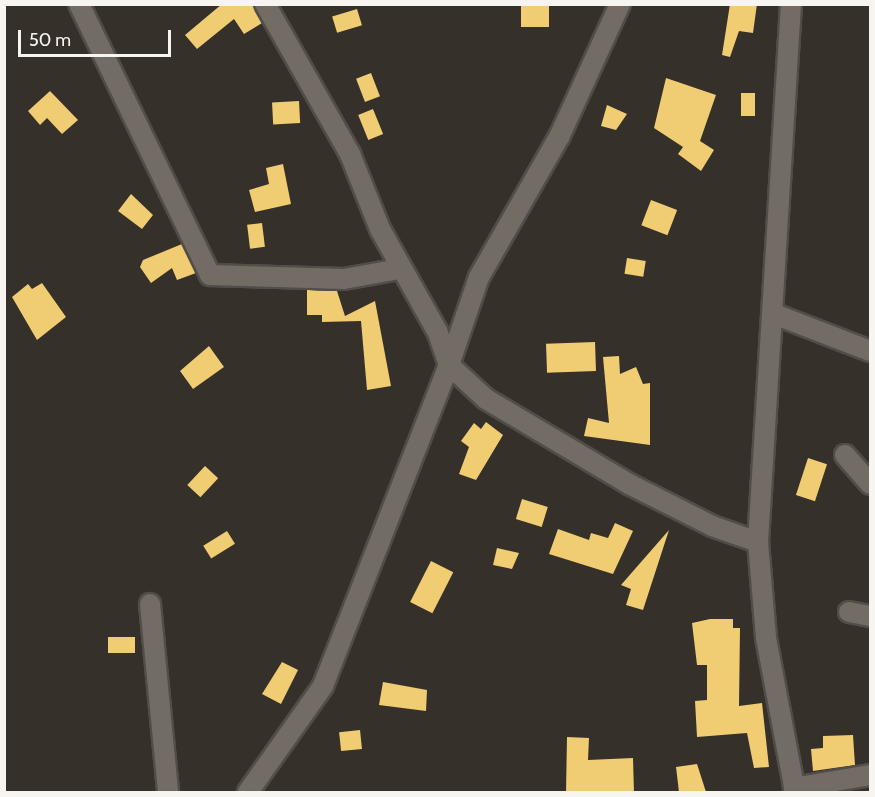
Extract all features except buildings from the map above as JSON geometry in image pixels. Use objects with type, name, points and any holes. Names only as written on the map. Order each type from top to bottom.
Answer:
[{"type":"street","points":[[79,4],[210,275],[321,280],[399,269]]},
{"type":"street","points":[[265,4],[350,154],[399,269],[437,331],[449,366],[486,399],[629,484],[712,526],[758,542]]},
{"type":"street","points":[[248,792],[323,686],[449,366],[479,278],[559,137],[620,4]]},
{"type":"street","points":[[791,4],[774,314],[758,542],[765,638],[795,790],[870,775]]},
{"type":"street","points":[[774,314],[870,351]]},
{"type":"street","points":[[844,455],[870,484]]},
{"type":"street","points":[[150,604],[168,792]]},
{"type":"street","points":[[849,612],[870,615]]}]
